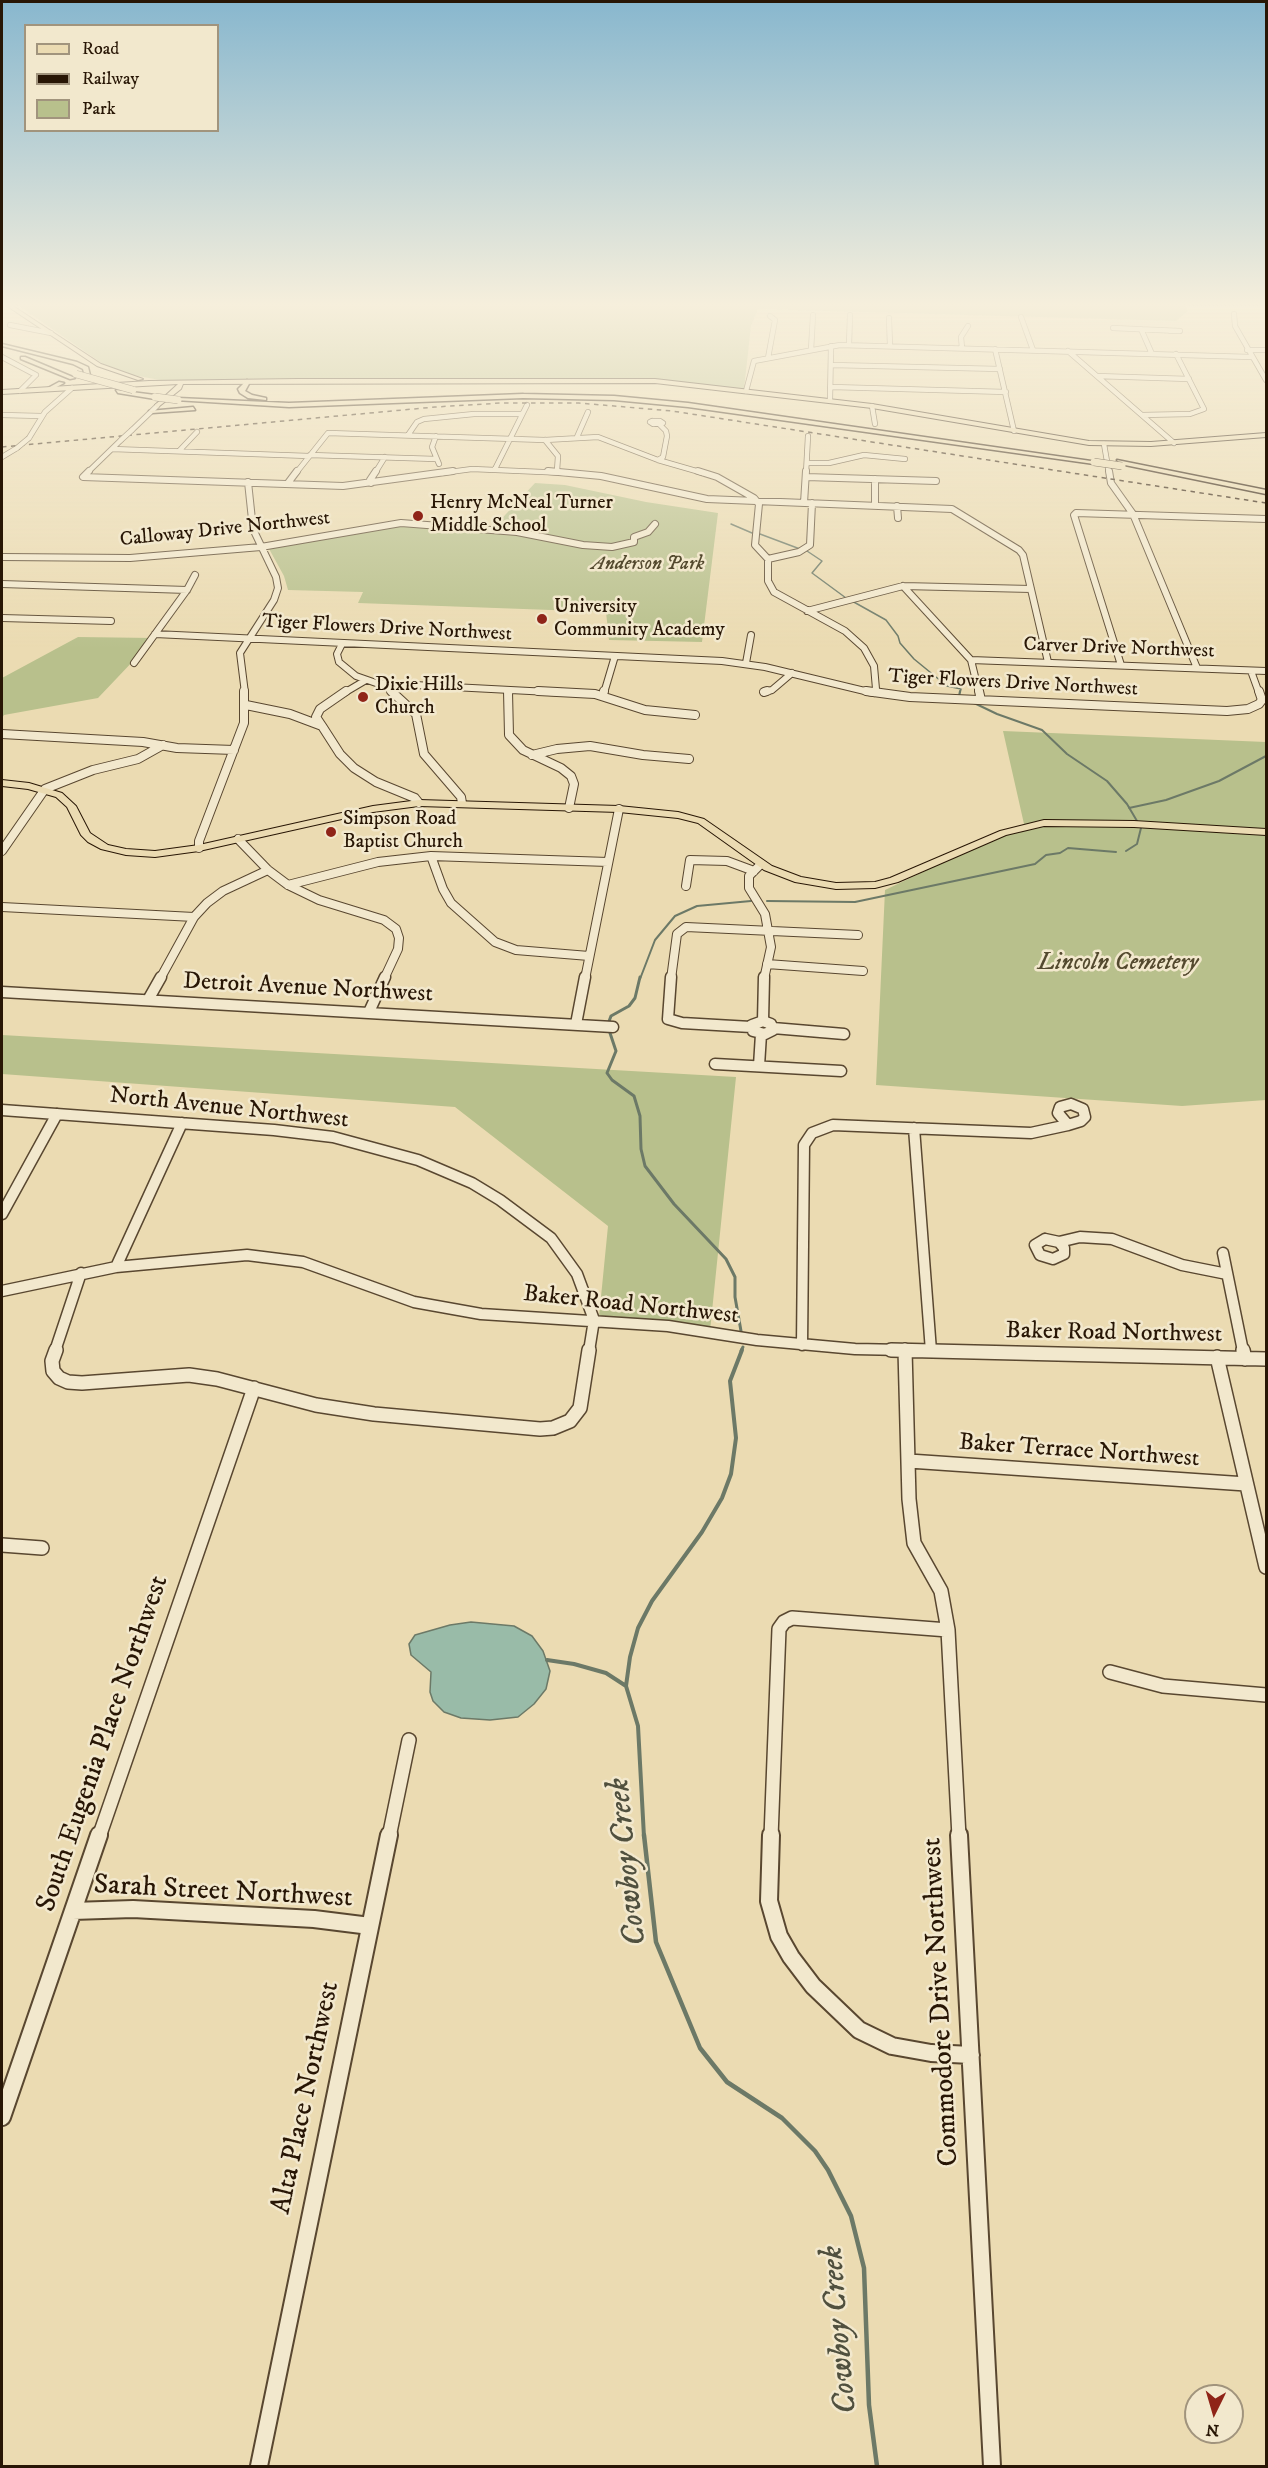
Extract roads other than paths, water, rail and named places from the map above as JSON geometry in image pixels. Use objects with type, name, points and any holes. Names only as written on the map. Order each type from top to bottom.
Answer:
[{"type":"highway","points":[[789,419],[1094,460]]},
{"type":"highway","points":[[814,419],[1121,464],[1266,494]]},
{"type":"main road","points":[[947,419],[1104,444],[1174,442],[1266,435]]},
{"type":"main road","points":[[2,783],[45,789],[66,801],[86,835],[105,847],[126,852],[155,854],[200,848],[373,809],[419,803],[619,809],[678,814],[701,821],[711,825],[758,867],[799,880],[855,887],[894,880],[1003,833],[1044,823],[1124,823],[1266,832]]},
{"type":"street","points":[[2,457],[29,438],[40,419]]},
{"type":"street","points":[[143,419],[84,477],[343,486],[447,472],[495,469],[557,471],[616,479],[696,497],[945,508],[957,511],[1019,550],[1023,555],[1048,662]]},
{"type":"street","points":[[408,435],[417,422],[424,419]]},
{"type":"street","points":[[495,469],[518,419]]},
{"type":"street","points":[[577,437],[585,419]]},
{"type":"street","points":[[874,419],[875,424]]},
{"type":"street","points":[[1013,419],[1016,429],[1014,431]]},
{"type":"street","points":[[1147,419],[1174,442]]},
{"type":"street","points":[[657,460],[663,456],[668,436],[658,424]]},
{"type":"street","points":[[179,451],[197,432]]},
{"type":"street","points":[[288,483],[328,433],[545,440],[577,437],[603,439],[657,460],[717,477],[758,501]]},
{"type":"street","points":[[436,436],[432,447],[436,459],[447,472]]},
{"type":"street","points":[[804,503],[808,436]]},
{"type":"street","points":[[545,440],[558,456],[557,471]]},
{"type":"street","points":[[1104,444],[1111,483],[1133,514],[1197,668]]},
{"type":"street","points":[[111,449],[436,459]]},
{"type":"street","points":[[807,463],[829,462],[864,455],[905,459]]},
{"type":"street","points":[[371,483],[370,480],[385,457]]},
{"type":"street","points":[[806,477],[936,482]]},
{"type":"street","points":[[875,479],[875,505]]},
{"type":"street","points":[[200,848],[199,841],[244,723],[246,705],[240,653],[274,600],[278,588],[276,577],[253,529],[248,482]]},
{"type":"street","points":[[758,501],[755,545],[768,559],[768,581],[771,588],[780,596],[845,631],[864,648],[874,666],[876,689],[874,693]]},
{"type":"street","points":[[768,559],[799,552],[810,545],[812,503]]},
{"type":"street","points":[[897,506],[898,518]]},
{"type":"street","points":[[1120,665],[1074,515],[1081,512],[1266,520]]},
{"type":"street","name":"Calloway Drive Northwest","points":[[2,557],[114,559],[261,547],[408,523],[517,532],[584,545],[612,547],[634,542],[634,537],[648,532],[655,524]]},
{"type":"street","points":[[134,663],[187,590],[195,575]]},
{"type":"street","points":[[2,584],[187,590]]},
{"type":"street","points":[[807,611],[903,586],[1031,589]]},
{"type":"street","points":[[903,586],[970,660],[981,700]]},
{"type":"street","points":[[2,618],[111,621]]},
{"type":"street","name":"Tiger Flowers Drive Northwest","points":[[155,634],[746,663],[874,693],[910,697],[1240,711],[1255,707],[1262,700],[1251,670]]},
{"type":"street","points":[[746,663],[751,635]]},
{"type":"street","points":[[342,644],[337,654],[339,662],[366,680],[387,684],[603,695],[645,710],[695,715]]},
{"type":"street","points":[[603,695],[615,656]]},
{"type":"street","name":"Carver Drive Northwest","points":[[970,660],[1266,671]]},
{"type":"street","points":[[764,692],[772,690],[792,673]]},
{"type":"street","points":[[290,714],[320,709],[366,680]]},
{"type":"street","points":[[387,684],[387,687],[417,714],[424,754],[461,797],[462,803]]},
{"type":"street","points":[[508,690],[509,735],[517,745],[532,755],[561,768],[571,776],[574,784],[569,807]]},
{"type":"street","points":[[246,705],[290,714],[322,726]]},
{"type":"street","points":[[320,709],[316,717],[340,754],[354,768],[376,782],[415,798],[419,803]]},
{"type":"street","points":[[2,734],[234,750]]},
{"type":"street","points":[[2,851],[45,789],[93,770],[138,759],[163,746]]},
{"type":"street","points":[[532,755],[557,749],[590,746],[643,755],[689,759]]},
{"type":"street","points":[[576,1024],[619,809]]},
{"type":"street","points":[[238,839],[268,870],[288,885],[319,900],[384,920],[396,929],[399,938],[398,949],[369,1012]]},
{"type":"street","points":[[288,885],[378,862],[431,856],[608,862]]},
{"type":"street","points":[[431,856],[443,889],[451,903],[495,942],[516,950],[589,956]]},
{"type":"street","points":[[686,886],[690,860],[727,861],[758,867]]},
{"type":"street","points":[[758,867],[749,876],[749,888],[765,914],[771,947],[764,979],[762,1021]]},
{"type":"street","points":[[148,1000],[194,917],[222,891],[268,870]]},
{"type":"street","points":[[2,907],[194,917]]},
{"type":"street","points":[[773,1028],[768,1033],[762,1034],[755,1032],[751,1027],[682,1023],[668,1019],[672,959],[677,934],[686,927],[858,934]]},
{"type":"street","points":[[767,964],[863,970]]},
{"type":"street","name":"Detroit Avenue Northwest","points":[[2,992],[608,1026]]},
{"type":"street","points":[[751,1027],[753,1023],[762,1021],[769,1023],[773,1028],[844,1034]]},
{"type":"street","points":[[759,1066],[762,1034]]},
{"type":"street","points":[[715,1064],[841,1071]]},
{"type":"street","name":"North Avenue Northwest","points":[[2,1110],[274,1130],[333,1137],[390,1151],[445,1170],[500,1200],[551,1238],[577,1274],[594,1320]]},
{"type":"street","points":[[2,1214],[57,1114]]},
{"type":"street","points":[[116,1266],[182,1123]]},
{"type":"street","points":[[802,1345],[804,1145],[818,1129],[833,1125],[1031,1133],[1068,1125]]},
{"type":"street","points":[[914,1128],[932,1351]]},
{"type":"street","points":[[1059,1242],[1080,1237],[1112,1239],[1182,1265],[1227,1274]]},
{"type":"street","points":[[1223,1253],[1245,1359]]},
{"type":"street","name":"Baker Road Northwest","points":[[2,1290],[116,1266],[222,1256],[272,1257],[303,1262],[386,1293],[438,1308],[481,1314],[668,1326],[802,1345],[932,1351],[1266,1359]]},
{"type":"street","points":[[81,1273],[52,1361],[53,1371],[59,1378],[68,1382],[82,1383],[189,1375],[217,1379],[316,1405],[374,1414],[540,1429],[554,1428],[570,1421],[580,1408],[594,1320]]},
{"type":"street","points":[[905,1350],[909,1461]]},
{"type":"street","points":[[1217,1357],[1266,1567]]},
{"type":"street","name":"South Eugenia Place Northwest","points":[[2,2117],[254,1388]]},
{"type":"street","name":"Baker Terrace Northwest","points":[[909,1461],[1246,1484]]},
{"type":"street","name":"Commodore Drive Northwest","points":[[909,1461],[909,1499],[914,1543],[941,1591],[948,1630],[992,2466]]},
{"type":"street","points":[[2,1545],[42,1548]]},
{"type":"street","points":[[948,1630],[792,1618],[779,1629],[769,1901],[779,1936],[791,1957],[813,1986],[859,2031],[892,2046],[931,2053],[971,2055]]},
{"type":"street","points":[[1110,1672],[1163,1686],[1266,1695]]},
{"type":"street","name":"Alta Place Northwest","points":[[259,2466],[409,1740]]},
{"type":"street","name":"Sarah Street Northwest","points":[[73,1911],[133,1909],[314,1919],[370,1926]]},
{"type":"waterway","points":[[731,524],[752,533]]},
{"type":"waterway","points":[[760,534],[800,549]]},
{"type":"waterway","points":[[807,551],[822,561],[812,573],[846,598]]},
{"type":"waterway","points":[[852,601],[886,620],[898,636],[900,643],[914,659],[947,686],[961,689],[960,693]]},
{"type":"waterway","points":[[959,696],[960,691]]},
{"type":"waterway","points":[[972,702],[997,714],[1042,730],[1067,754],[1107,781],[1129,808]]},
{"type":"waterway","points":[[1129,808],[1166,800],[1219,781],[1266,756]]},
{"type":"waterway","points":[[1129,808],[1137,821]]},
{"type":"waterway","points":[[1126,851],[1137,844],[1141,828]]},
{"type":"waterway","points":[[767,901],[855,902],[1035,864],[1046,855],[1060,853],[1068,848],[1116,852]]},
{"type":"waterway","points":[[640,979],[655,940],[675,916],[697,906],[751,901]]},
{"type":"waterway","points":[[608,1024],[611,1016],[629,1006],[635,998],[640,977]]},
{"type":"waterway","points":[[609,1030],[616,1051],[607,1073],[612,1080],[634,1096],[640,1116],[641,1149],[645,1166],[674,1204],[726,1259],[735,1277],[735,1297],[741,1331]]},
{"type":"waterway","points":[[741,1351],[743,1347]]},
{"type":"waterway","points":[[626,1686],[630,1657],[638,1628],[652,1601],[702,1532],[722,1498],[731,1474],[736,1438],[730,1381],[742,1350]]},
{"type":"waterway","points":[[547,1660],[574,1664],[606,1673],[626,1686]]},
{"type":"waterway","name":"Cowboy Creek","points":[[626,1686],[638,1726],[644,1837]]},
{"type":"waterway","name":"Cowboy Creek","points":[[644,1835],[656,1942],[700,2048],[727,2082],[782,2118],[815,2151],[828,2170],[851,2216],[864,2268],[869,2405],[877,2466]]},
{"type":"railway","points":[[2,447],[303,419]]},
{"type":"railway","points":[[725,419],[1266,503]]},
{"type":"place","name":"Henry McNeal Turner Middle School","points":[[418,516]]},
{"type":"place","name":"University Community Academy","points":[[542,619]]},
{"type":"place","name":"Dixie Hills Church","points":[[363,697]]},
{"type":"place","name":"Simpson Road Baptist Church","points":[[331,832]]},
{"type":"park label","name":"Anderson Park","points":[[648,565]]},
{"type":"park label","name":"Lincoln Cemetery","points":[[1118,964]]}]
